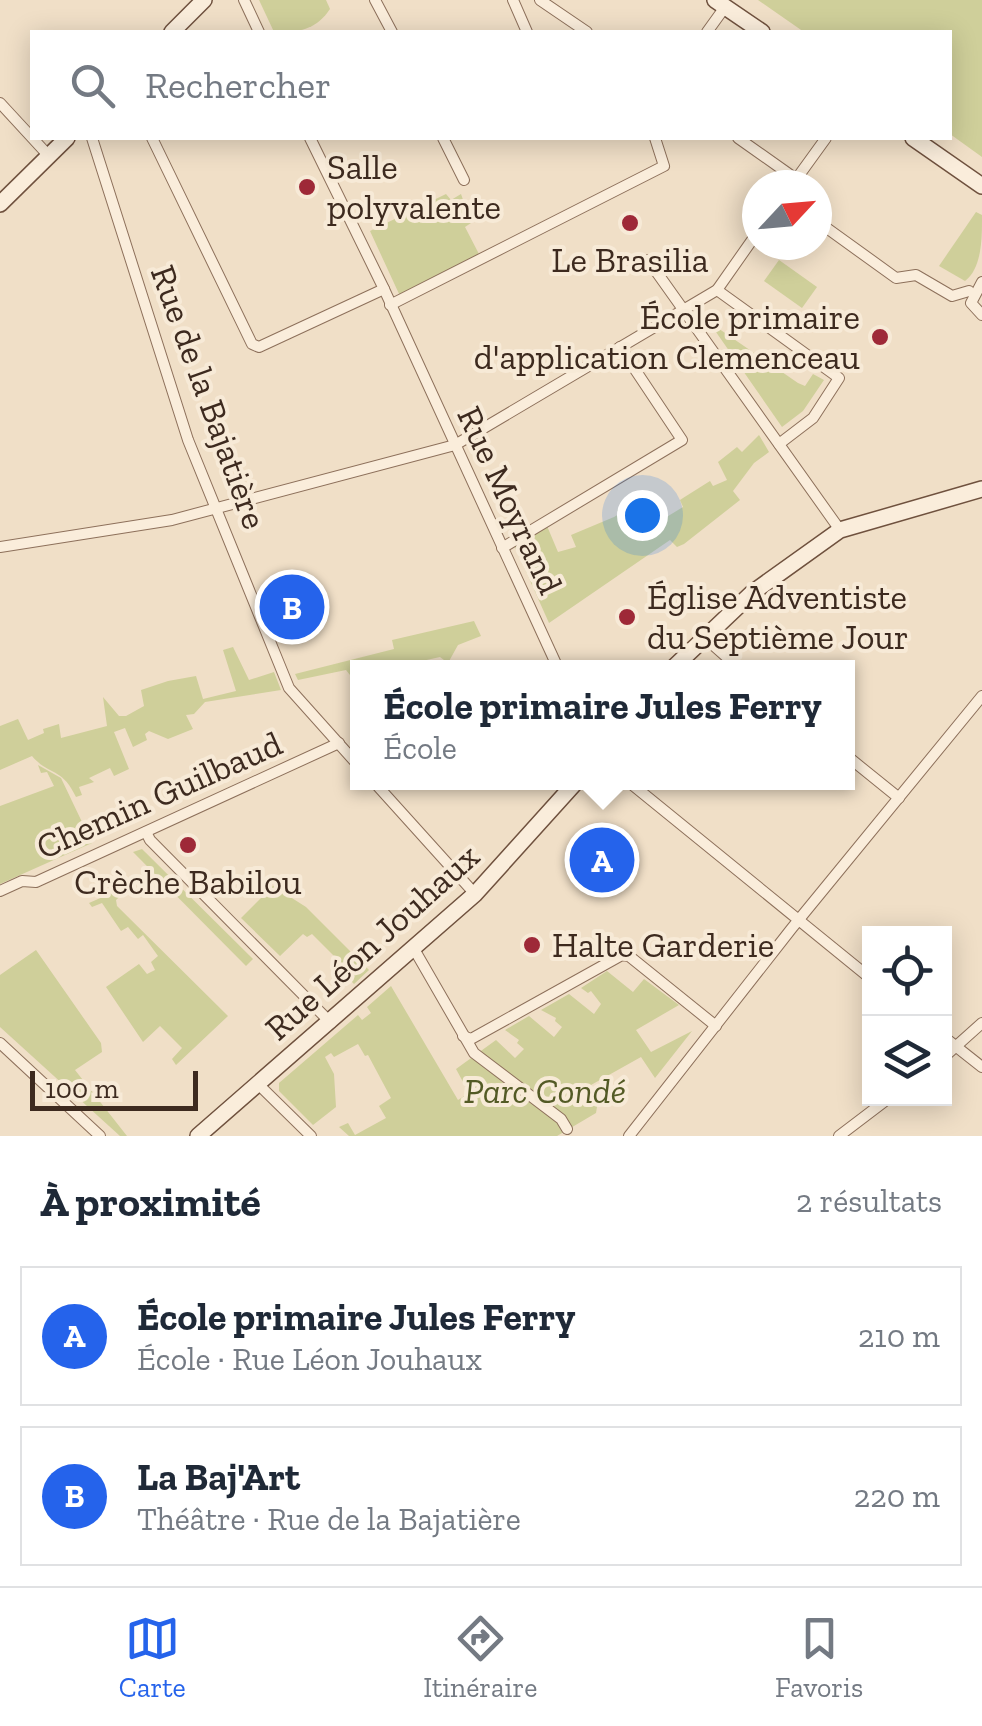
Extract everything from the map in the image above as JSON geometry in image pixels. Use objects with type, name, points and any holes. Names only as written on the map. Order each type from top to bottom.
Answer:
[{"type":"street","points":[[174,30],[204,0]]},
{"type":"street","points":[[244,0],[259,30]]},
{"type":"street","points":[[376,0],[391,30]]},
{"type":"street","points":[[513,0],[526,30]]},
{"type":"street","points":[[540,0],[583,30]]},
{"type":"street","points":[[708,30],[720,4],[759,30]]},
{"type":"street","points":[[0,103],[30,136]]},
{"type":"street","points":[[34,140],[48,156]]},
{"type":"street","points":[[0,204],[65,140]]},
{"type":"street","name":"Rue de la Bajatière","points":[[93,140],[188,440],[289,688],[350,757]]},
{"type":"street","points":[[153,140],[252,344],[259,347],[384,289]]},
{"type":"street","name":"Rue Moyrand","points":[[311,140],[554,660]]},
{"type":"street","points":[[444,140],[464,180]]},
{"type":"street","points":[[390,305],[664,166],[656,140]]},
{"type":"street","points":[[741,140],[779,170]]},
{"type":"street","points":[[803,170],[825,140]]},
{"type":"street","points":[[916,140],[982,186]]},
{"type":"street","points":[[832,233],[896,278],[916,275],[952,296],[969,290]]},
{"type":"street","points":[[0,547],[172,520],[455,445],[717,290],[742,255]]},
{"type":"street","points":[[648,260],[840,530]]},
{"type":"street","points":[[982,282],[971,304],[982,315]]},
{"type":"street","points":[[717,290],[839,378],[813,418],[779,444]]},
{"type":"street","points":[[502,548],[682,440],[620,347]]},
{"type":"street","points":[[681,660],[760,587],[840,530],[982,489]]},
{"type":"street","points":[[704,638],[730,660]]},
{"type":"street","points":[[629,1136],[982,696]]},
{"type":"street","name":"Chemin Guilbaud","points":[[0,891],[22,881],[36,882],[338,744]]},
{"type":"street","points":[[855,762],[899,798]]},
{"type":"street","points":[[381,790],[475,894]]},
{"type":"street","name":"Rue Léon Jouhaux","points":[[198,1136],[475,894],[569,790]]},
{"type":"street","points":[[639,790],[862,972]]},
{"type":"street","points":[[146,832],[331,1023]]},
{"type":"street","points":[[414,949],[474,1053],[562,1119],[568,1130]]},
{"type":"street","points":[[465,1040],[622,956],[629,956],[716,1026]]},
{"type":"street","points":[[952,1051],[982,1023]]},
{"type":"street","points":[[0,1043],[100,1136]]},
{"type":"street","points":[[952,1043],[982,1067]]},
{"type":"street","points":[[258,1084],[311,1136]]},
{"type":"street","points":[[838,1136],[878,1106]]},
{"type":"green space","points":[[259,0],[326,0],[330,9],[319,22],[301,30],[273,30]]},
{"type":"green space","points":[[758,0],[982,0],[982,157],[952,135],[952,30],[801,30]]},
{"type":"green space","points":[[446,194],[451,200],[461,194],[471,223],[465,227],[480,256],[400,296],[370,231]]},
{"type":"green space","points":[[976,212],[982,215],[980,252],[975,269],[965,281],[939,266]]},
{"type":"green space","points":[[779,260],[817,287],[802,308],[764,281]]},
{"type":"green space","points":[[709,322],[798,383],[805,386],[813,374],[824,380],[803,411],[782,427]]},
{"type":"green space","points":[[759,435],[769,452],[754,463],[733,491],[740,500],[684,544],[677,547],[670,540],[549,623],[514,545],[547,526],[558,552],[576,547],[571,535],[614,517],[619,514],[617,510],[645,496],[660,521],[683,507],[680,500],[710,481],[713,486],[727,480],[718,462],[737,447],[742,452]]},
{"type":"green space","points":[[474,621],[481,636],[458,645],[450,660],[350,660],[394,649],[392,640]]},
{"type":"green space","points":[[233,647],[249,680],[274,672],[281,690],[205,702],[194,714],[186,715],[193,729],[168,739],[149,731],[145,734],[147,740],[133,747],[125,728],[114,732],[129,769],[114,776],[110,768],[89,778],[94,782],[79,787],[82,795],[76,797],[66,781],[32,756],[0,770],[0,726],[18,719],[28,740],[59,724],[61,738],[107,726],[103,697],[119,716],[126,716],[144,706],[141,690],[168,681],[196,676],[203,699],[236,691],[223,650]]},
{"type":"green space","points":[[350,660],[350,675],[346,670],[298,680],[295,674]]},
{"type":"green space","points":[[38,765],[61,778],[92,843],[0,884],[0,806],[54,786]]},
{"type":"green space","points":[[142,849],[253,959],[246,966],[133,852]]},
{"type":"green space","points":[[123,878],[131,886],[116,900],[117,906],[228,1016],[176,1065],[172,1059],[182,1048],[160,1026],[143,1042],[106,987],[139,964],[147,974],[155,970],[151,962],[158,956],[143,935],[138,939],[128,927],[121,931],[102,903],[92,907],[89,903],[105,896]]},
{"type":"green space","points":[[273,886],[306,907],[369,970],[354,984],[335,965],[339,961],[312,934],[303,934],[280,956],[241,918]]},
{"type":"green space","points":[[36,950],[101,1043],[102,1052],[75,1070],[127,1136],[120,1136],[0,1027],[0,975]]},
{"type":"green space","name":"Parc Condé","points":[[607,971],[633,992],[644,979],[679,1005],[636,1030],[651,1052],[692,1031],[655,1078],[641,1057],[591,1085],[598,1101],[596,1113],[557,1136],[349,1136],[339,1127],[348,1123],[355,1135],[386,1118],[379,1106],[391,1098],[358,1044],[334,1057],[331,1053],[325,1057],[334,1074],[336,1107],[313,1125],[279,1091],[279,1083],[358,1015],[362,1020],[371,1013],[367,1007],[391,986],[458,1100],[469,1093],[456,1069],[496,1040],[515,1058],[524,1049],[505,1030],[529,1016],[554,1037],[562,1027],[556,1018],[541,1010],[569,994],[594,1014],[601,1004],[591,991],[581,988]]},
{"type":"place","name":"Salle polyvalente","points":[[307,187]]},
{"type":"place","name":"Le Brasilia","points":[[630,223]]},
{"type":"place","name":"École primaire d'application Clemenceau","points":[[880,337]]},
{"type":"place","name":"La Baj'Art","points":[[292,607]]},
{"type":"place","name":"Église Adventiste du Septième Jour","points":[[627,617]]},
{"type":"place","name":"Crèche Babilou","points":[[188,845]]},
{"type":"place","name":"École primaire Jules Ferry","points":[[602,860]]},
{"type":"place","name":"Halte Garderie","points":[[532,945]]}]
